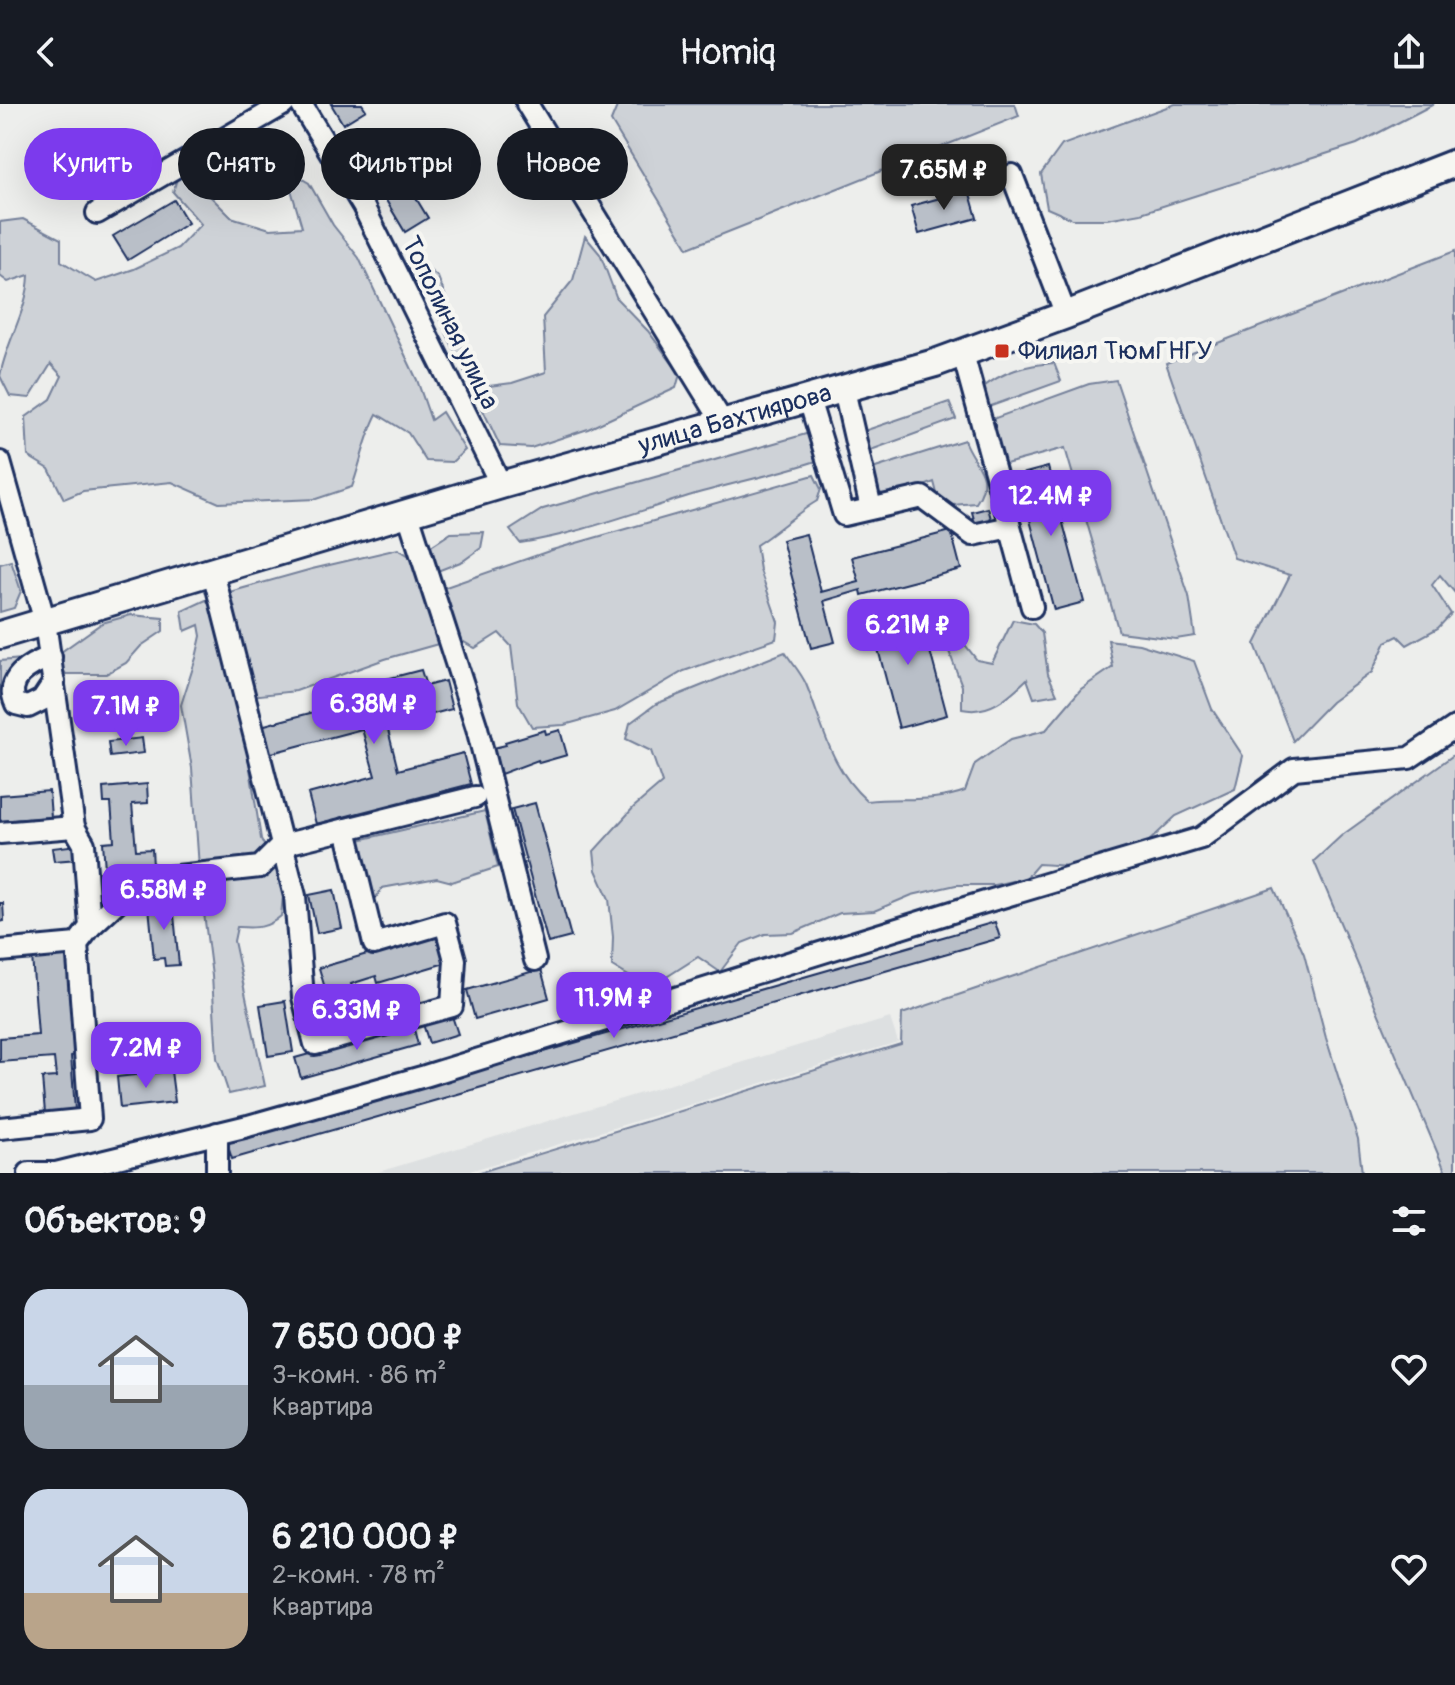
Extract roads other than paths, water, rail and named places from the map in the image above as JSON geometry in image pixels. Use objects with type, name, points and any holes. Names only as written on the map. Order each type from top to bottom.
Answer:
[{"type":"main road","name":"улица Бахтиярова","points":[[0,635],[501,485],[963,354],[1455,163]]},
{"type":"street","points":[[97,213],[284,104]]},
{"type":"street","name":"Тополиная улица","points":[[301,104],[363,206],[501,485]]},
{"type":"street","points":[[527,104],[723,423]]},
{"type":"street","points":[[1012,175],[1066,315]]},
{"type":"street","points":[[963,354],[1032,607]]},
{"type":"street","points":[[844,390],[871,508]]},
{"type":"street","points":[[809,399],[844,515],[922,497],[973,535],[1010,527]]},
{"type":"street","points":[[0,462],[45,622],[74,827],[84,844],[90,927]]},
{"type":"street","points":[[408,514],[477,728],[535,960]]},
{"type":"street","points":[[213,572],[295,896],[303,997],[315,1044],[452,1006],[455,960],[445,923],[374,944],[346,829]]},
{"type":"street","points":[[51,657],[24,670],[14,681],[11,694],[16,704],[28,707],[42,700],[54,682]]},
{"type":"street","points":[[29,1173],[56,1173],[425,1076],[1201,838],[1294,769],[1409,758],[1455,727]]},
{"type":"street","points":[[0,1128],[90,1119],[77,944],[90,927],[141,880],[260,867],[282,845],[475,797]]},
{"type":"street","points":[[0,833],[74,827]]},
{"type":"street","points":[[0,951],[77,944]]},
{"type":"street","points":[[217,1133],[217,1173]]},
{"type":"place","name":"Филиал ТюмГНГУ","points":[[1002,351]]}]
